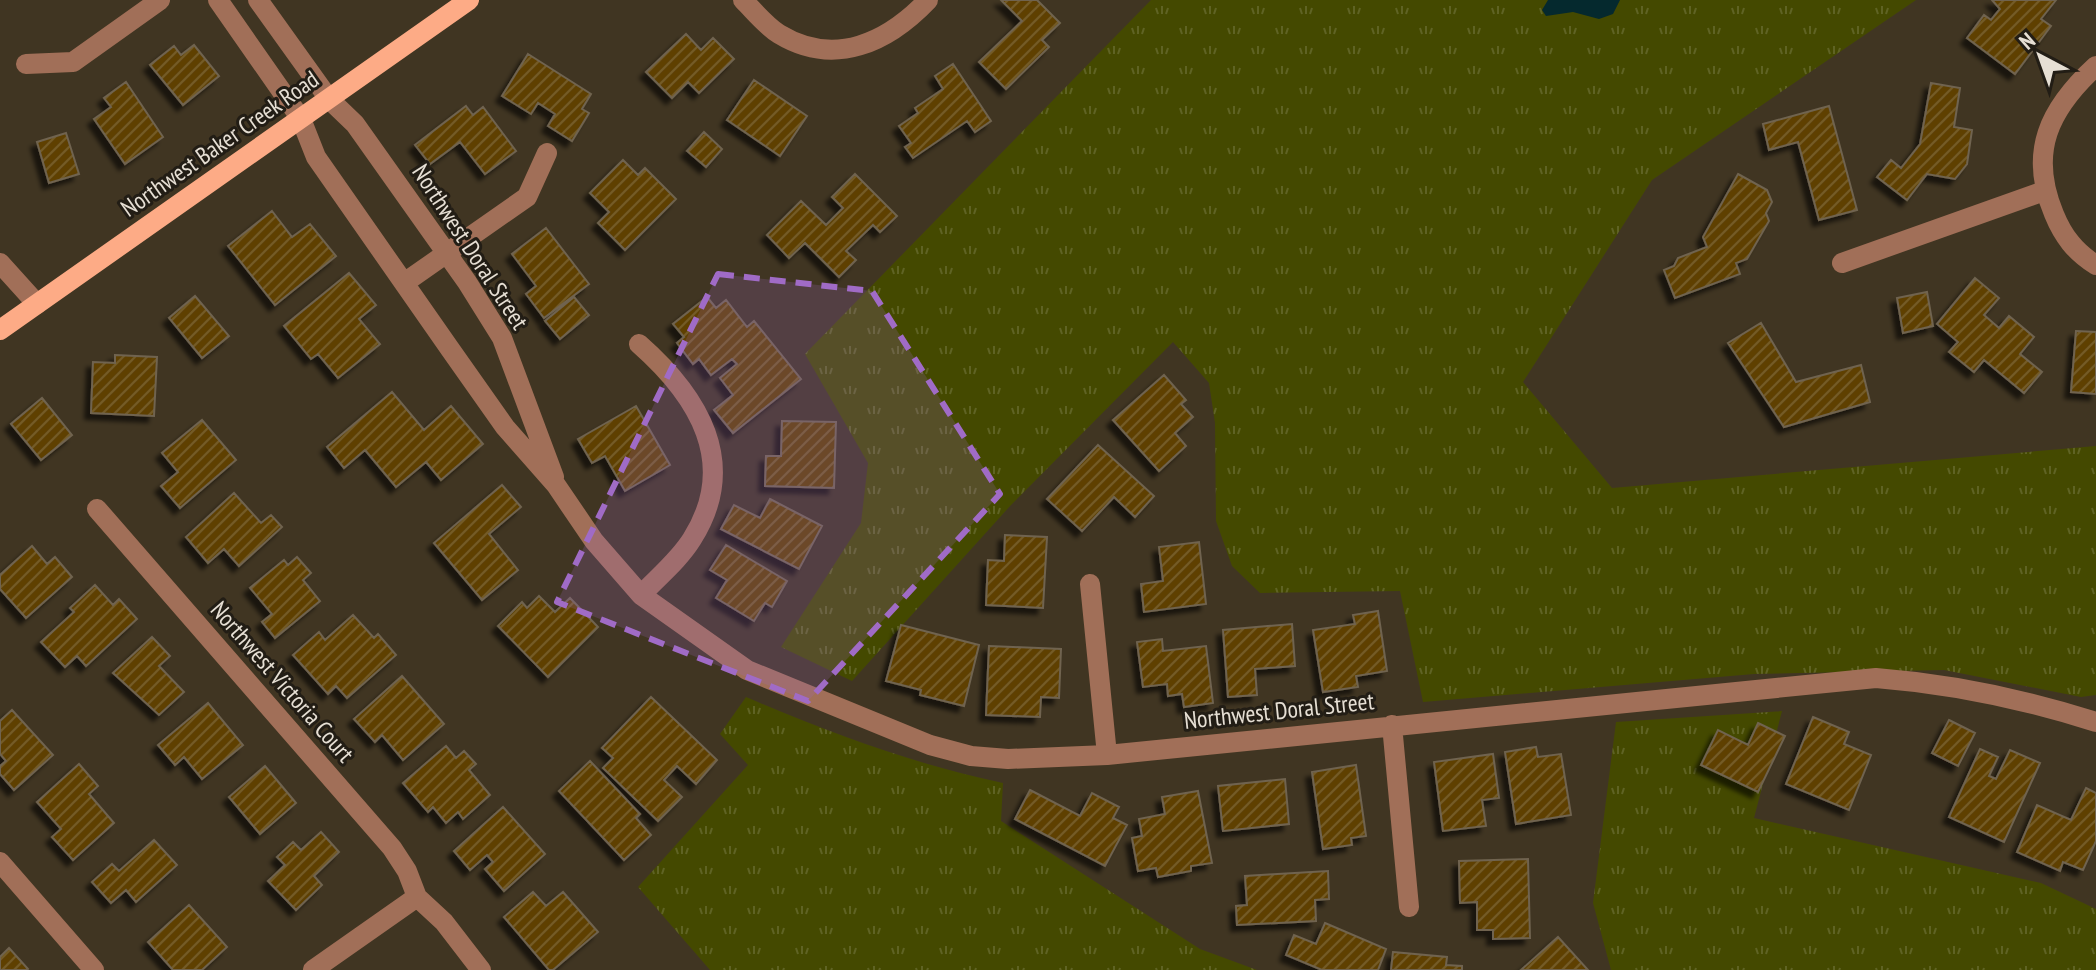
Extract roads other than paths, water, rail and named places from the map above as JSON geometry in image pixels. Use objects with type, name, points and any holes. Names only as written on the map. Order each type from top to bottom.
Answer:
[{"type":"main road","name":"Northwest Baker Creek Road","points":[[0,330],[469,0]]},
{"type":"street","points":[[26,64],[73,62],[160,0]]},
{"type":"street","name":"Northwest Doral Street","points":[[218,0],[301,119],[316,157],[505,427],[556,485],[594,541],[641,595],[747,670],[930,745],[971,756],[1008,759],[1107,755],[1876,678],[1925,682],[2016,698],[2096,722]]},
{"type":"street","name":"Northwest Doral Street","points":[[258,0],[329,99],[355,124],[502,338],[556,485]]},
{"type":"street","points":[[743,0],[776,33],[818,49],[865,45],[888,36],[928,0]]},
{"type":"street","points":[[2096,66],[2072,87],[2052,118],[2042,148],[2044,191],[2061,232],[2080,255],[2096,265]]},
{"type":"street","points":[[404,283],[527,197],[547,153]]},
{"type":"street","points":[[1842,263],[2044,191]]},
{"type":"street","points":[[0,263],[37,304]]},
{"type":"street","points":[[639,344],[664,366],[699,414],[712,448],[709,499],[691,541],[641,595]]},
{"type":"street","name":"Northwest Victoria Court","points":[[97,509],[392,848],[407,871],[417,897]]},
{"type":"street","points":[[1090,584],[1107,755]]},
{"type":"street","points":[[1392,725],[1409,907]]},
{"type":"street","points":[[0,862],[94,970]]},
{"type":"street","points":[[313,970],[417,897],[444,922],[481,970]]},
{"type":"water","points":[[1548,0],[1620,0],[1613,14],[1599,19],[1573,12],[1546,16],[1542,10]]}]
